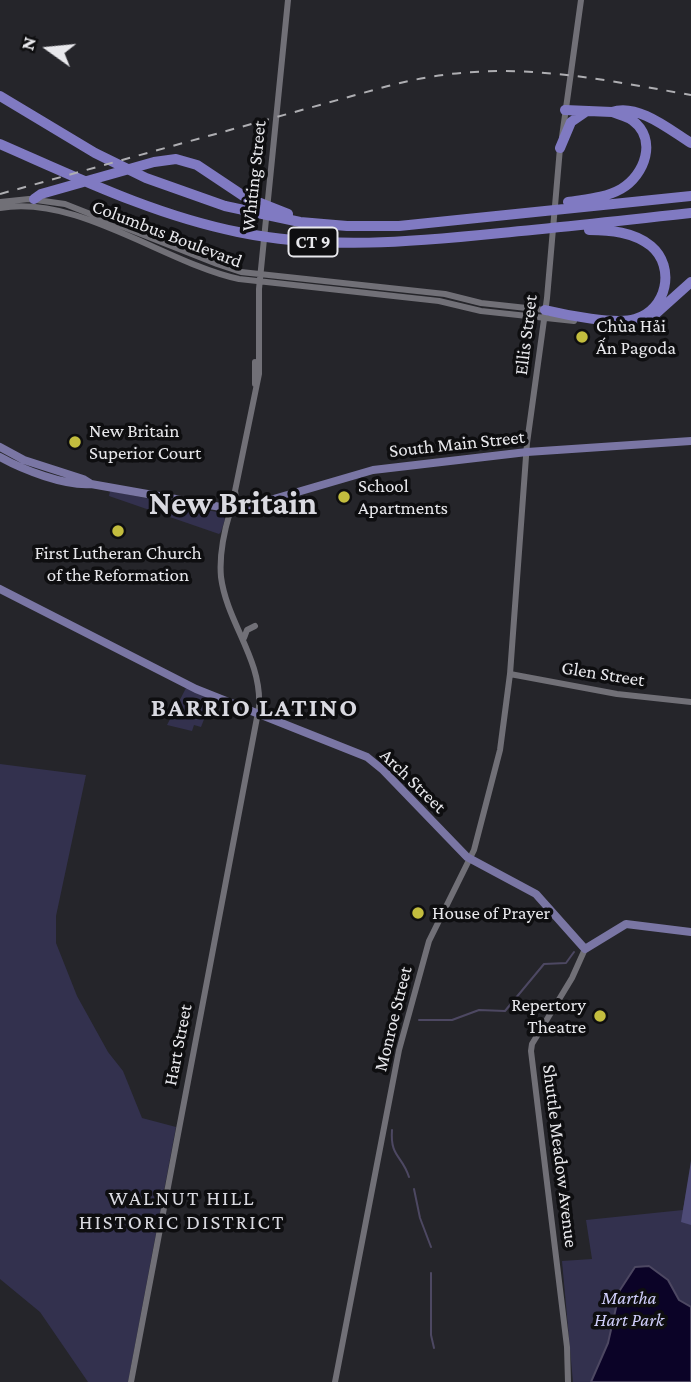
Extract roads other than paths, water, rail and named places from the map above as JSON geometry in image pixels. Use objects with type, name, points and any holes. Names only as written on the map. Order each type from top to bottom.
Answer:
[{"type":"highway","name":"CT 9","points":[[0,96],[103,157],[156,183],[234,209],[322,225],[399,226],[691,196]]},
{"type":"highway","points":[[565,110],[619,110],[641,115],[691,143]]},
{"type":"highway","points":[[560,148],[571,122],[580,114],[590,111]]},
{"type":"highway","points":[[515,214],[530,208],[604,196],[621,189],[634,178],[646,156],[645,138],[633,121],[612,112]]},
{"type":"highway","name":"CT 9","points":[[0,144],[147,207],[221,228],[315,243],[376,244],[691,213]]},
{"type":"highway","points":[[33,203],[41,194],[172,159],[191,162],[258,204],[322,225]]},
{"type":"highway","points":[[544,314],[632,320],[653,308],[664,287],[666,274],[663,263],[657,252],[645,242],[616,232],[565,227]]},
{"type":"highway","points":[[574,321],[621,327],[639,324],[652,317],[691,282]]},
{"type":"main road","name":"South Main Street","points":[[231,509],[370,470],[527,452],[691,441]]},
{"type":"main road","points":[[2,456],[91,484],[231,509]]},
{"type":"main road","name":"Arch Street","points":[[0,589],[192,688],[352,750],[372,761],[470,859],[536,894],[585,949]]},
{"type":"main road","points":[[585,949],[625,925],[688,932]]},
{"type":"street","name":"Whiting Street","points":[[244,640],[226,597],[221,578],[221,553],[235,500],[259,374],[257,355],[260,278],[288,0]]},
{"type":"street","name":"Ellis Street","points":[[510,674],[527,452],[560,148],[581,0]]},
{"type":"street","name":"Columbus Boulevard","points":[[0,202],[72,206],[221,266],[260,278],[423,295],[451,295],[483,304],[574,321]]},
{"type":"street","name":"Columbus Boulevard","points":[[0,208],[33,203]]},
{"type":"street","points":[[244,640],[247,630],[255,626]]},
{"type":"street","name":"Hart Street","points":[[131,1382],[258,714],[258,680],[244,640]]},
{"type":"street","name":"Glen Street","points":[[510,674],[617,694],[691,702]]},
{"type":"street","name":"Monroe Street","points":[[335,1382],[399,1050],[429,941],[470,859],[500,750],[510,674]]},
{"type":"street","name":"Shuttle Meadow Avenue","points":[[568,1382],[566,1336],[531,1051],[536,1036],[570,982],[585,949]]},
{"type":"waterway","points":[[419,1020],[452,1020],[479,1010],[505,1011],[544,964],[566,963],[574,952]]},
{"type":"waterway","points":[[392,1130],[393,1146],[409,1177]]},
{"type":"waterway","points":[[414,1189],[420,1218],[431,1247]]},
{"type":"waterway","points":[[431,1273],[431,1335],[434,1348]]},
{"type":"railway","points":[[0,194],[428,77],[466,72],[540,72],[691,95]]},
{"type":"place","name":"Chùa Hải Ấn Pagoda","points":[[582,337]]},
{"type":"place","name":"New Britain Superior Court","points":[[75,442]]},
{"type":"place","name":"School Apartments","points":[[344,497]]},
{"type":"place","name":"First Lutheran Church of the Reformation","points":[[118,531]]},
{"type":"place","name":"House of Prayer","points":[[418,913]]},
{"type":"place","name":"Repertory Theatre","points":[[600,1016]]},
{"type":"district","name":"New Britain","points":[[233,504]]},
{"type":"district","name":"BARRIO LATINO","points":[[255,708]]},
{"type":"district","name":"WALNUT HILL HISTORIC DISTRICT","points":[[182,1211]]},
{"type":"park label","name":"Martha Hart Park","points":[[629,1309]]}]
